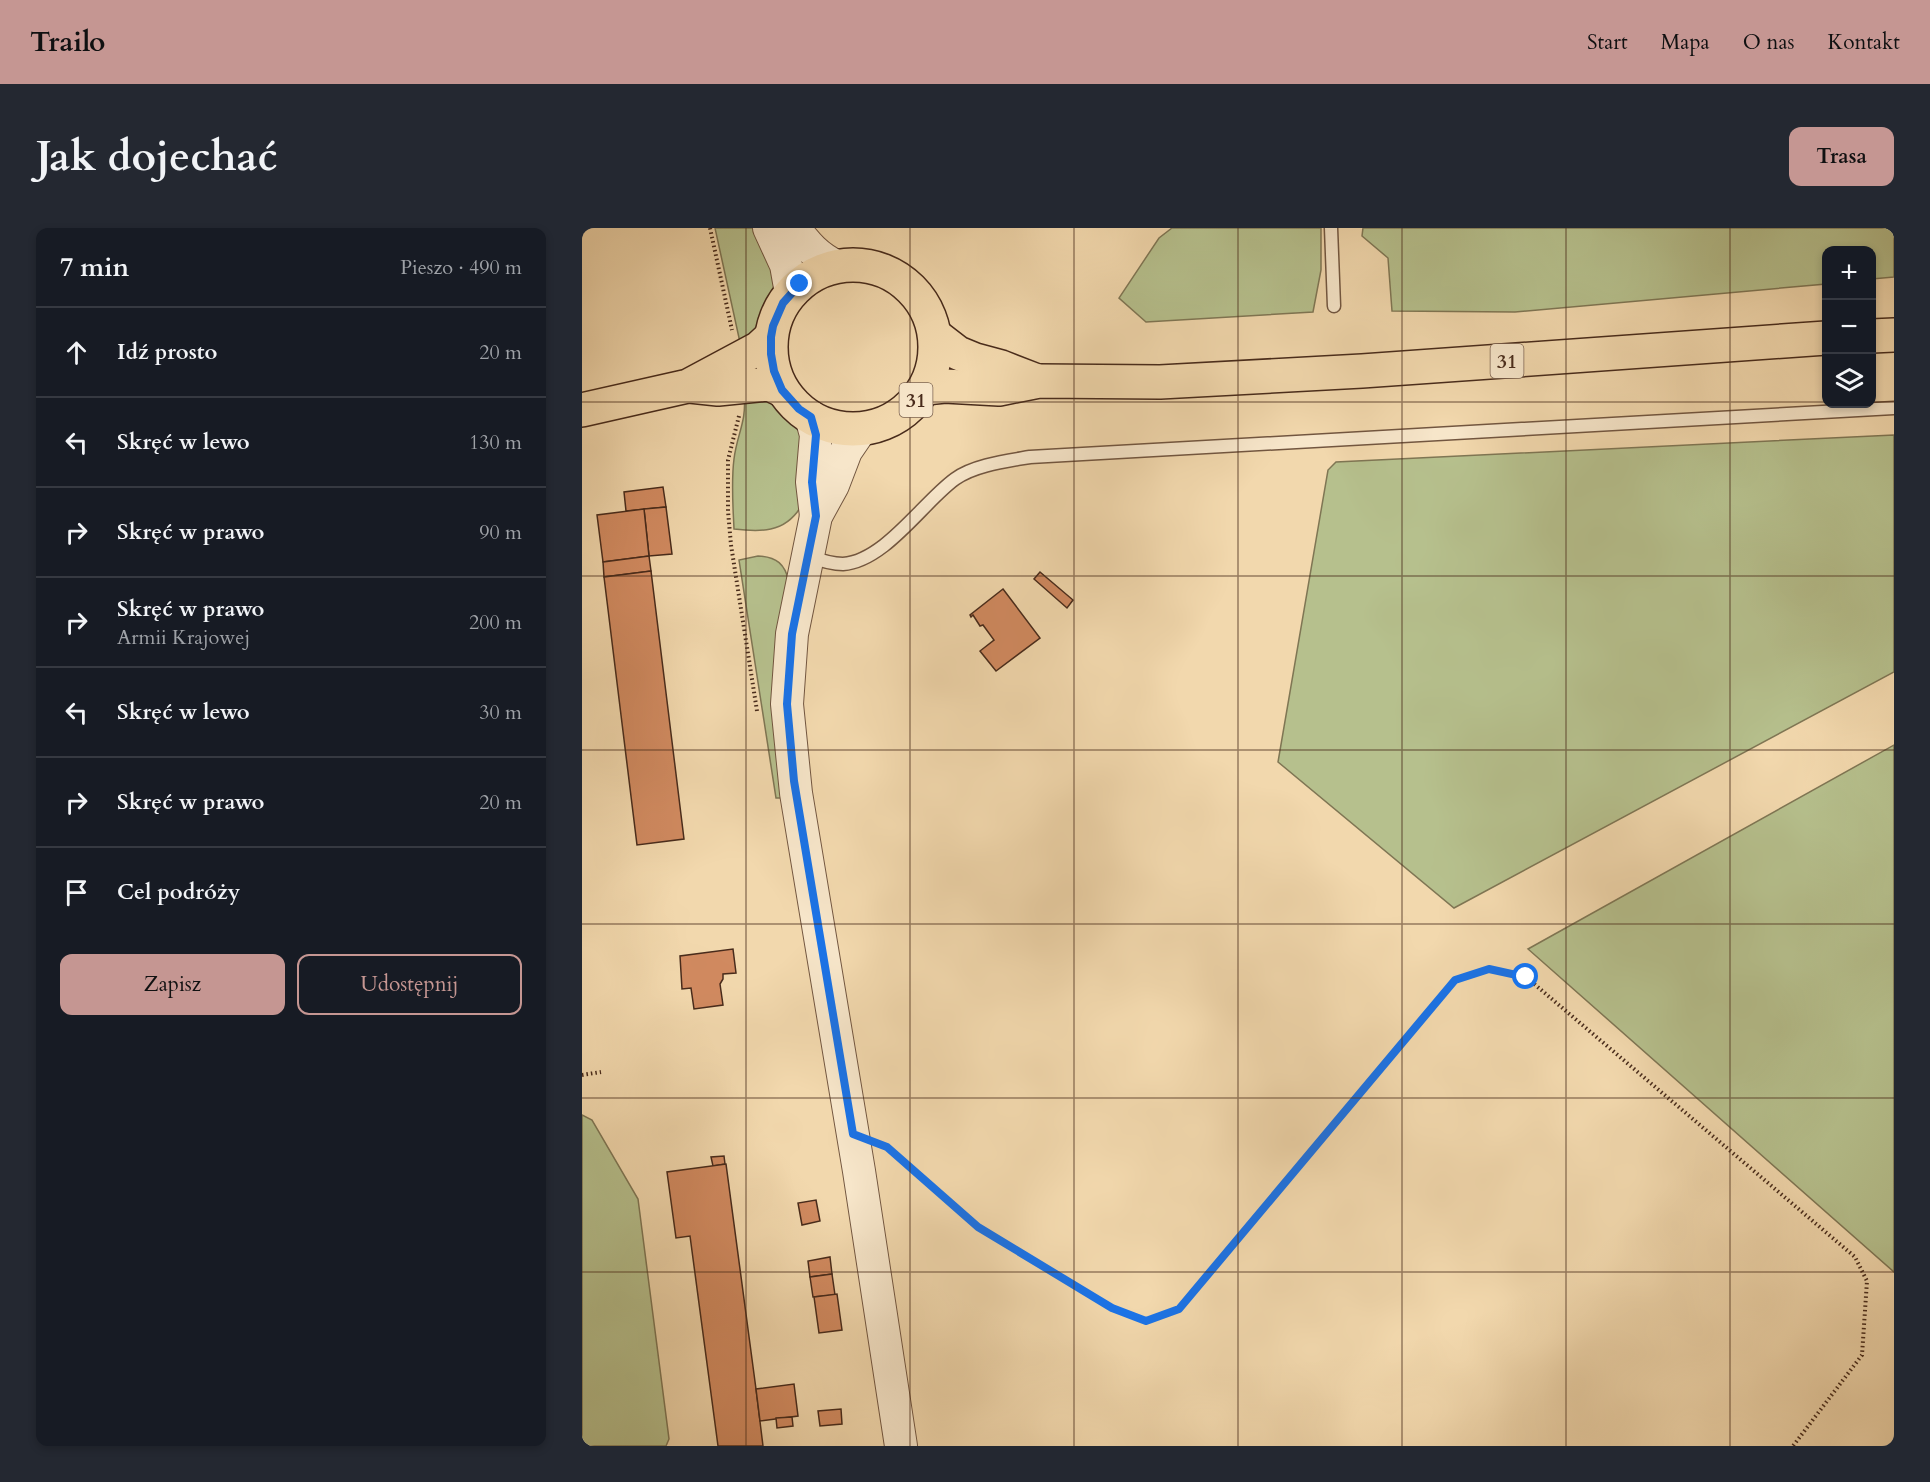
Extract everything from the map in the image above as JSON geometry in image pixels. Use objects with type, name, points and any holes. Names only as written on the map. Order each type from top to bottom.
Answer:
[{"type":"main road","name":"31","points":[[850,264],[877,267],[902,280],[921,299],[933,323],[936,336],[934,363],[925,388],[913,404],[898,417],[881,425],[861,429],[844,429],[826,425],[799,409],[782,390],[774,371],[771,337],[778,314],[790,293],[811,276],[836,266],[850,264]]},
{"type":"main road","points":[[1876,336],[1894,334]]},
{"type":"main road","name":"31","points":[[936,336],[958,353],[1039,381]]},
{"type":"main road","points":[[582,410],[688,386],[759,348],[771,337]]},
{"type":"main road","name":"31","points":[[925,388],[945,386],[999,389],[1039,381],[1205,380],[1397,369],[1822,338]]},
{"type":"main road","points":[[688,386],[718,389],[769,384],[782,390]]},
{"type":"street","points":[[769,228],[786,265],[790,280],[790,293]]},
{"type":"street","points":[[794,228],[810,249],[822,259],[836,266]]},
{"type":"street","points":[[811,417],[816,435],[812,482],[816,516]]},
{"type":"street","points":[[861,429],[846,451],[833,485],[816,516],[792,634],[787,704],[794,781],[859,1171],[901,1446]]},
{"type":"lane","points":[[1331,228],[1334,306]]},
{"type":"lane","points":[[807,556],[844,564],[860,560],[900,534],[914,516],[957,477],[993,464],[1030,457],[1894,408]]},
{"type":"path","points":[[853,1134],[887,1147],[978,1227],[1112,1308],[1146,1321],[1179,1309],[1455,980],[1489,969],[1526,977],[1855,1257],[1867,1281],[1862,1355],[1793,1446]]},
{"type":"path","points":[[582,1075],[601,1072]]},
{"type":"green space","points":[[715,228],[758,228],[772,255],[776,292],[760,329],[741,347]]},
{"type":"green space","points":[[1172,228],[1321,228],[1321,270],[1313,312],[1146,322],[1119,298],[1159,238]]},
{"type":"green space","points":[[1363,228],[1894,228],[1894,277],[1876,279],[1876,246],[1822,246],[1822,284],[1515,312],[1392,311],[1388,258],[1362,236]]},
{"type":"green space","points":[[744,395],[772,401],[788,413],[800,428],[800,508],[787,522],[771,529],[734,529],[733,468],[743,420]]},
{"type":"green space","points":[[1894,435],[1894,672],[1454,908],[1278,762],[1328,470],[1336,462]]},
{"type":"green space","points":[[758,556],[770,558],[779,563],[785,570],[789,582],[782,798],[776,798],[739,560]]},
{"type":"green space","points":[[1894,745],[1894,1272],[1528,949]]},
{"type":"green space","points":[[582,1115],[592,1120],[638,1199],[669,1439],[666,1446],[582,1446]]},
{"type":"building","points":[[663,487],[666,507],[626,511],[624,492]]},
{"type":"building","points":[[666,507],[672,554],[649,556],[644,509]]},
{"type":"building","points":[[644,509],[649,556],[603,562],[597,515]]},
{"type":"building","points":[[649,556],[651,571],[604,577],[603,562]]},
{"type":"building","points":[[651,571],[684,839],[637,845],[604,577]]},
{"type":"building","points":[[1040,572],[1073,600],[1067,608],[1034,579]]},
{"type":"building","points":[[1003,589],[1040,638],[996,671],[980,651],[994,640],[983,625],[980,626],[973,615],[971,617],[970,615]]},
{"type":"building","points":[[733,949],[736,973],[723,974],[720,984],[723,1005],[694,1009],[691,988],[682,989],[680,956]]},
{"type":"building","points":[[724,1156],[725,1164],[713,1166],[711,1157]]},
{"type":"building","points":[[726,1164],[763,1446],[718,1446],[690,1236],[676,1238],[667,1172]]},
{"type":"building","points":[[816,1200],[820,1221],[802,1225],[798,1203]]},
{"type":"building","points":[[830,1257],[832,1274],[810,1277],[808,1261]]},
{"type":"building","points":[[832,1274],[835,1295],[813,1297],[810,1277]]},
{"type":"building","points":[[837,1294],[842,1330],[819,1333],[814,1297]]},
{"type":"building","points":[[794,1384],[798,1416],[760,1421],[756,1389]]},
{"type":"building","points":[[841,1409],[842,1424],[820,1426],[818,1411]]},
{"type":"building","points":[[792,1417],[793,1426],[777,1428],[776,1418]]},
{"type":"route","points":[[800,284],[783,303],[771,337],[774,371],[782,390],[799,409],[811,417],[816,435],[812,482],[816,516],[792,634],[787,704],[794,781],[853,1134],[887,1147],[978,1227],[1112,1308],[1146,1321],[1179,1309],[1455,980],[1489,969],[1526,977]]}]
